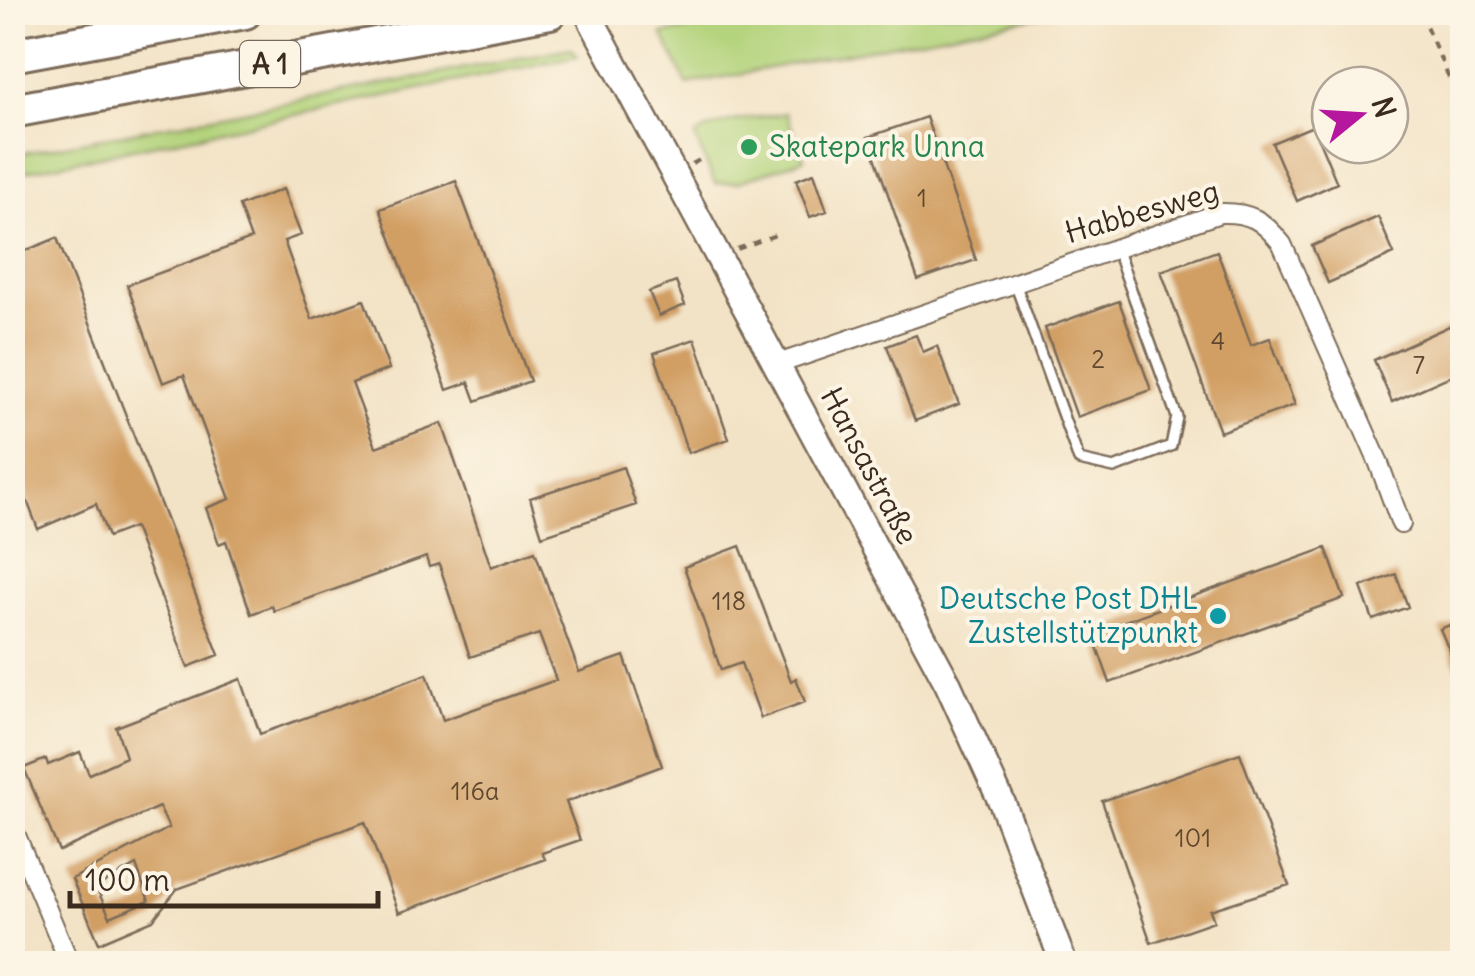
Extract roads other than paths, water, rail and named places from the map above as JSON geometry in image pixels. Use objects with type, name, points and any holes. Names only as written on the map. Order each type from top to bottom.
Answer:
[{"type":"highway","name":"A 1","points":[[12,56],[245,12]]},
{"type":"highway","name":"A 1","points":[[12,111],[539,14]]},
{"type":"main road","name":"Hansastraße","points":[[587,12],[963,714],[1064,964]]},
{"type":"street","name":"Habbesweg","points":[[778,364],[1014,280],[1220,213],[1244,212],[1265,223],[1282,244],[1378,461],[1401,524]]},
{"type":"street","points":[[12,826],[70,964]]},
{"type":"lane","points":[[1014,280],[1079,460],[1114,468],[1171,446],[1177,417],[1116,247]]},
{"type":"place","name":"Skatepark Unna","points":[[749,147]]},
{"type":"place","name":"Deutsche Post DHL Zustellstützpunkt","points":[[1218,616]]}]
